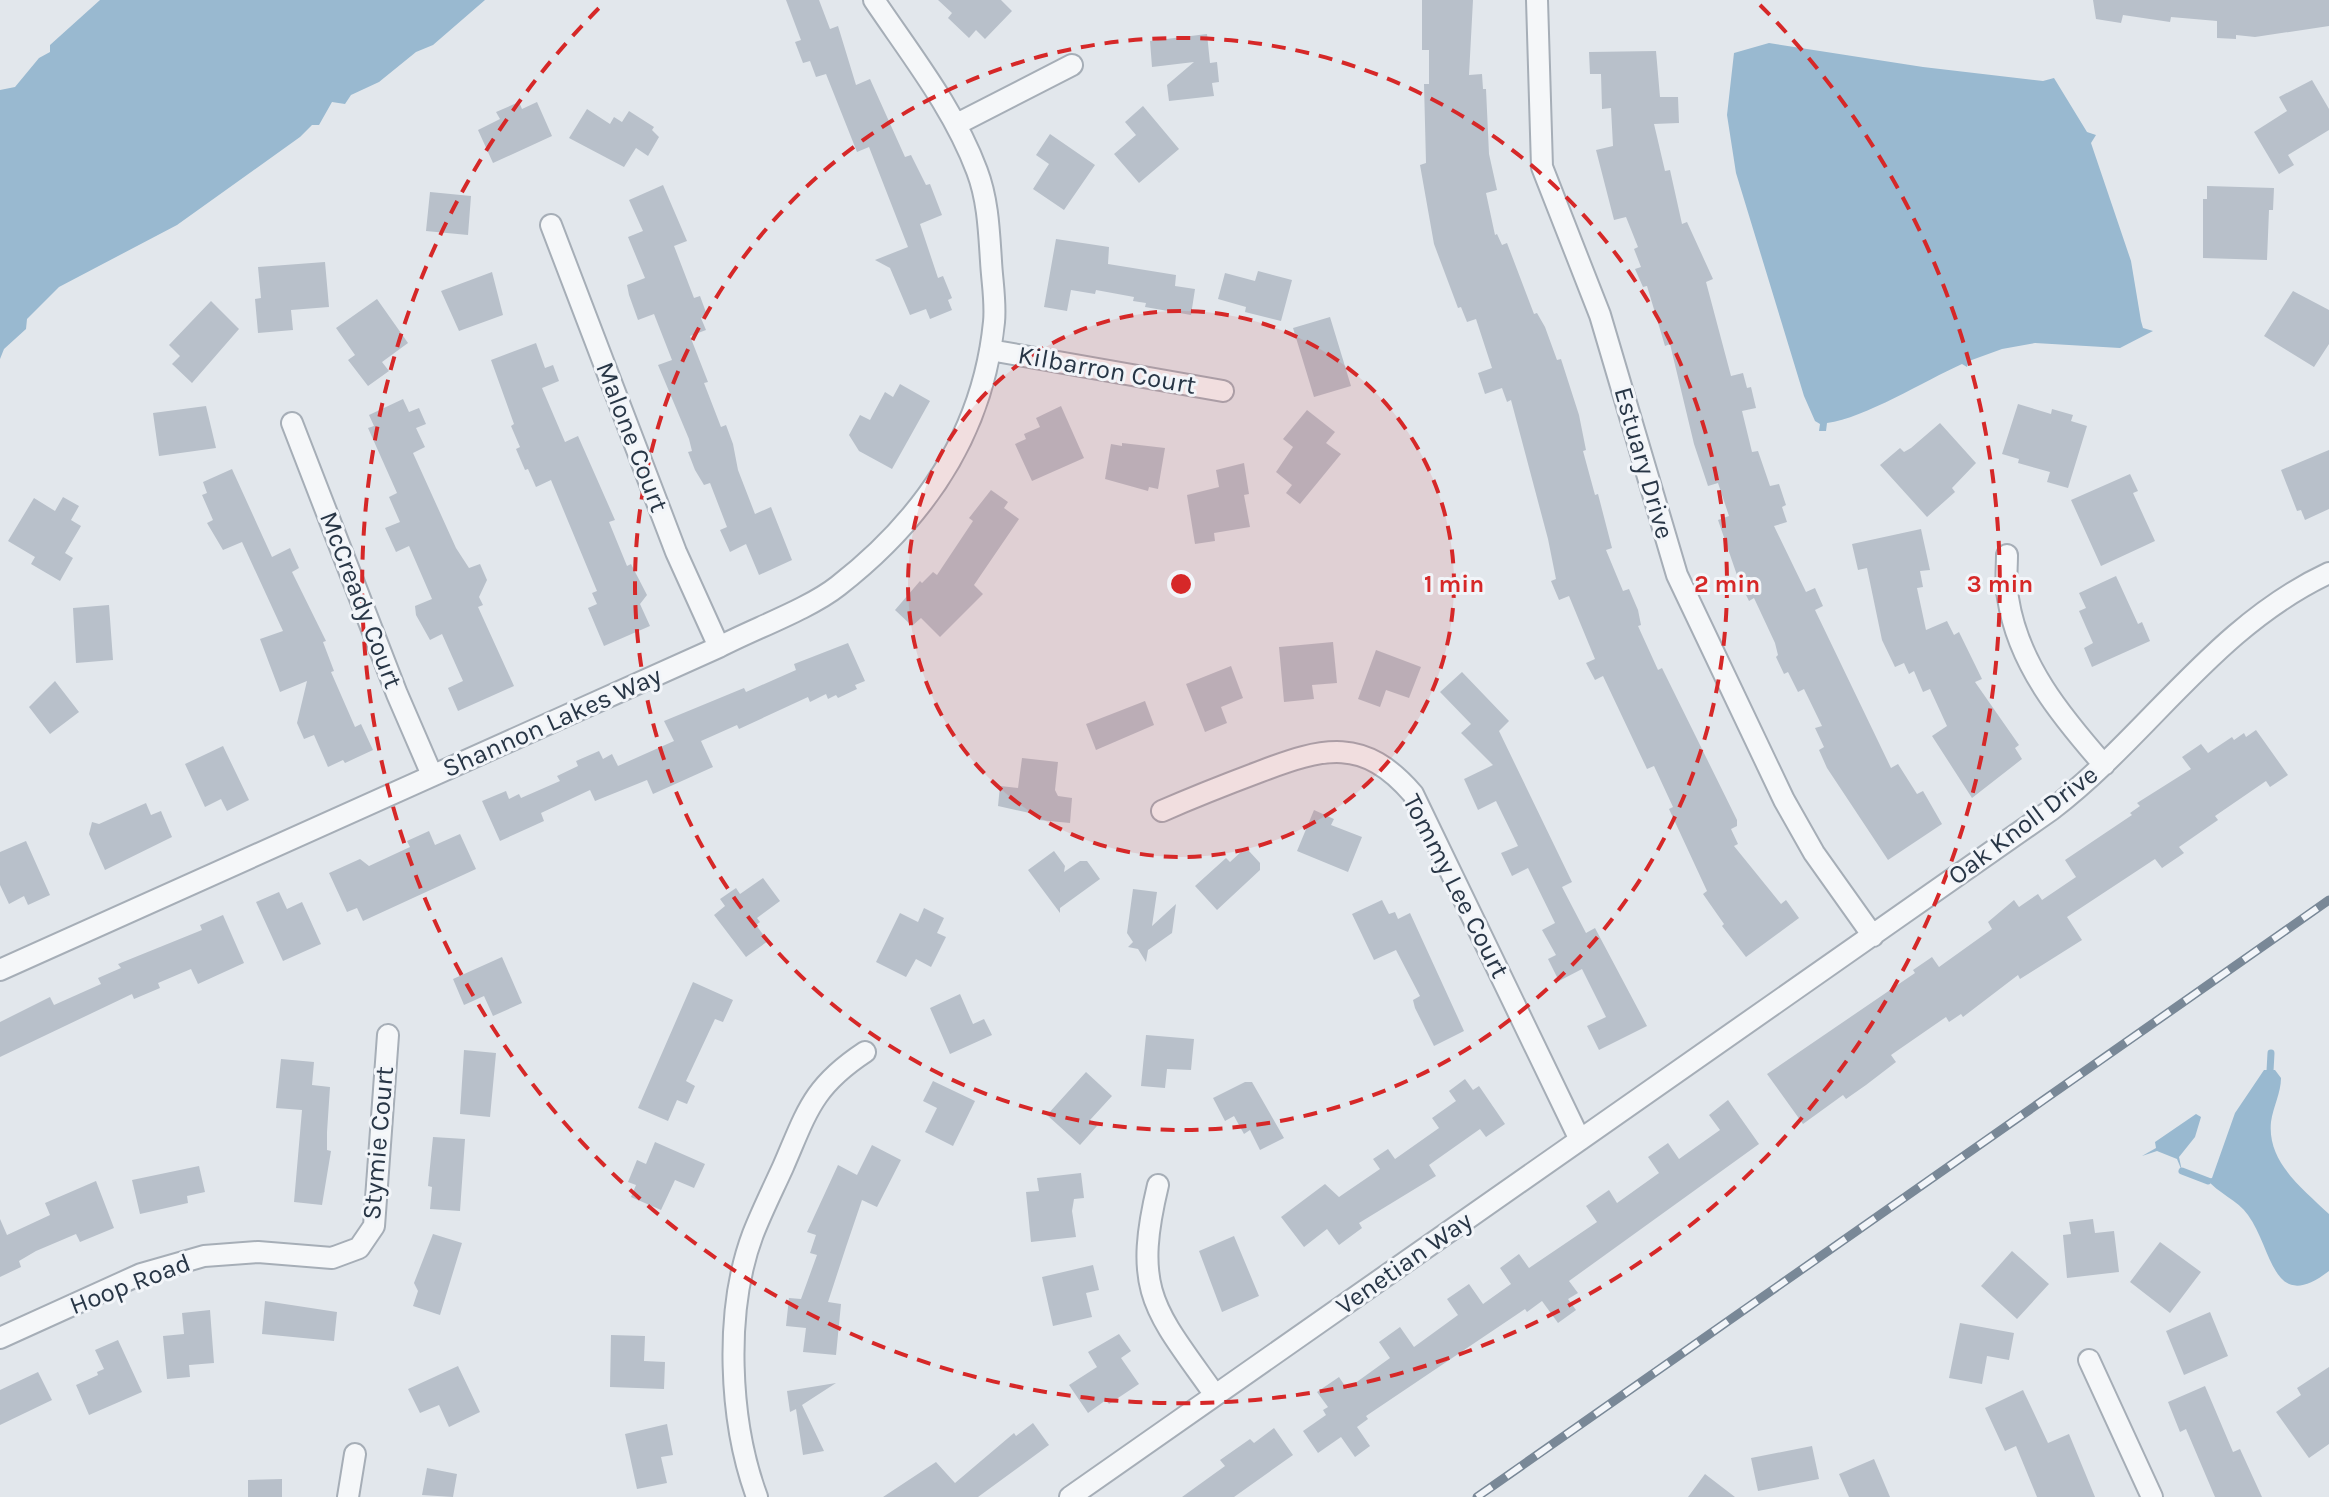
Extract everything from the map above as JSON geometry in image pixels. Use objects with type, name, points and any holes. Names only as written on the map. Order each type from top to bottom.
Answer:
[{"type":"street","name":"Shannon Lakes Way","points":[[0,970],[719,647],[835,588],[900,533],[933,492],[964,436],[990,350],[995,319],[988,213],[978,174],[957,124],[874,0]]},
{"type":"street","name":"Estuary Drive","points":[[1537,0],[1542,167],[1600,315],[1677,575],[1784,800],[1814,853],[1873,936]]},
{"type":"street","points":[[957,124],[1072,65]]},
{"type":"street","name":"Malone Court","points":[[551,225],[676,552],[719,647]]},
{"type":"street","name":"Kilbarron Court","points":[[990,350],[1223,391]]},
{"type":"street","name":"McCready Court","points":[[292,423],[397,694],[432,775]]},
{"type":"street","points":[[2007,555],[2008,600],[2022,645],[2050,702],[2104,765]]},
{"type":"street","name":"Oak Knoll Drive","points":[[1739,1029],[2051,810],[2104,765],[2229,638],[2280,601],[2329,573]]},
{"type":"street","name":"Tommy Lee Court","points":[[1162,811],[1317,751],[1356,753],[1392,771],[1413,794],[1580,1140]]},
{"type":"street","name":"Venetian Way","points":[[1070,1497],[1739,1029]]},
{"type":"street","name":"Stymie Court","points":[[359,1248],[374,1226],[388,1035]]},
{"type":"street","points":[[757,1497],[745,1465],[733,1382],[735,1319],[752,1237],[812,1101],[833,1072],[865,1052]]},
{"type":"street","points":[[1158,1185],[1146,1237],[1151,1295],[1166,1326],[1215,1395]]},
{"type":"street","name":"Hoop Road","points":[[0,1338],[141,1274],[204,1256],[258,1252],[332,1258],[359,1248]]},
{"type":"street","points":[[2089,1360],[2152,1497]]},
{"type":"street","points":[[348,1497],[355,1454]]},
{"type":"water","points":[[100,0],[485,0],[433,45],[416,52],[379,82],[351,95],[345,104],[332,102],[319,125],[312,125],[300,137],[177,225],[59,287],[27,319],[26,329],[4,349],[0,359],[0,90],[15,87],[39,58],[50,52],[50,45]]},
{"type":"water","points":[[1769,43],[1923,67],[2043,81],[2054,78],[2087,132],[2096,135],[2091,143],[2131,261],[2143,328],[2153,331],[2120,348],[2035,343],[2002,349],[1969,361],[1967,367],[1962,364],[1876,407],[1827,423],[1826,431],[1819,431],[1820,424],[1815,421],[1804,396],[1736,173],[1727,115],[1734,53]]},
{"type":"water","points":[[2264,1070],[2275,1070],[2281,1078],[2271,1122],[2271,1136],[2280,1162],[2329,1214],[2329,1271],[2310,1283],[2296,1286],[2285,1282],[2276,1272],[2244,1210],[2207,1179],[2212,1178],[2235,1113]]},
{"type":"water","points":[[2196,1114],[2201,1117],[2195,1137],[2179,1157],[2182,1171],[2177,1159],[2157,1151],[2142,1156],[2156,1148],[2155,1142]]},
{"type":"building","points":[[786,0],[819,0],[830,29],[838,26],[856,85],[870,79],[905,157],[911,155],[926,185],[930,184],[942,215],[920,224],[938,278],[943,276],[952,298],[948,300],[952,310],[930,319],[926,309],[910,315],[890,268],[875,260],[908,247],[869,147],[857,152],[826,74],[816,77],[810,61],[803,63],[795,42],[801,40]]},
{"type":"building","points":[[938,0],[1001,0],[1012,11],[985,39],[976,30],[969,38],[948,18],[952,13]]},
{"type":"building","points":[[1422,0],[1473,0],[1469,75],[1482,74],[1483,89],[1486,89],[1489,154],[1497,190],[1486,193],[1495,235],[1502,245],[1507,243],[1534,314],[1537,313],[1545,327],[1557,360],[1561,359],[1579,415],[1586,450],[1583,451],[1612,548],[1606,550],[1623,591],[1629,589],[1638,610],[1641,625],[1638,626],[1658,670],[1662,668],[1737,820],[1737,826],[1731,829],[1738,844],[1734,846],[1781,904],[1786,900],[1799,918],[1746,957],[1703,894],[1707,891],[1669,809],[1673,807],[1654,766],[1647,769],[1603,676],[1595,680],[1586,663],[1595,659],[1569,596],[1559,600],[1551,581],[1556,579],[1548,539],[1511,400],[1507,402],[1502,388],[1485,394],[1478,373],[1492,368],[1476,319],[1467,322],[1461,307],[1458,308],[1434,244],[1420,165],[1426,163],[1424,84],[1429,84],[1429,50],[1422,50]]},
{"type":"building","points":[[2093,0],[2329,0],[2329,26],[2255,37],[2236,35],[2236,39],[2217,38],[2217,21],[2171,17],[2170,22],[2123,15],[2121,23],[2096,19]]},
{"type":"building","points":[[1207,34],[1210,63],[1217,62],[1219,82],[1212,83],[1214,96],[1169,101],[1167,85],[1194,62],[1152,67],[1150,41]]},
{"type":"building","points":[[1656,51],[1660,97],[1678,97],[1679,123],[1654,124],[1665,171],[1670,170],[1682,224],[1687,222],[1713,279],[1706,282],[1731,376],[1743,373],[1747,388],[1751,387],[1756,408],[1742,411],[1752,452],[1758,451],[1770,486],[1779,484],[1786,505],[1782,507],[1787,522],[1774,526],[1806,592],[1815,588],[1823,606],[1815,610],[1891,768],[1898,764],[1917,794],[1923,791],[1942,824],[1888,860],[1827,768],[1819,750],[1824,747],[1815,728],[1822,726],[1804,689],[1798,692],[1788,672],[1784,674],[1776,657],[1775,643],[1754,598],[1749,601],[1739,581],[1718,520],[1729,516],[1718,483],[1708,486],[1694,444],[1670,344],[1665,346],[1647,286],[1643,287],[1635,269],[1641,267],[1634,249],[1638,247],[1626,217],[1614,220],[1596,150],[1613,146],[1611,108],[1602,109],[1601,74],[1590,74],[1589,52]]},
{"type":"building","points":[[2312,80],[2329,109],[2329,130],[2288,155],[2294,165],[2279,174],[2254,132],[2287,111],[2279,97]]},
{"type":"building","points":[[519,102],[522,109],[537,102],[552,136],[493,163],[478,130],[500,119],[496,112]]},
{"type":"building","points":[[1143,106],[1179,149],[1139,183],[1114,154],[1136,135],[1125,122]]},
{"type":"building","points":[[587,109],[610,124],[614,117],[622,122],[629,111],[654,127],[652,130],[659,137],[648,156],[636,148],[624,167],[569,138]]},
{"type":"building","points":[[1050,134],[1095,165],[1064,210],[1033,189],[1049,164],[1036,155]]},
{"type":"building","points":[[663,185],[687,241],[674,246],[694,298],[700,296],[707,315],[701,318],[706,330],[690,336],[708,382],[704,383],[721,427],[726,425],[738,470],[755,514],[771,507],[792,560],[759,575],[746,544],[730,552],[720,530],[727,527],[710,483],[704,485],[695,470],[688,452],[692,451],[689,439],[658,365],[672,360],[654,314],[638,320],[629,295],[627,285],[645,278],[628,237],[643,231],[629,200]]},
{"type":"building","points":[[2207,186],[2274,188],[2273,210],[2269,210],[2267,260],[2203,258],[2203,199],[2207,199]]},
{"type":"building","points":[[430,192],[471,196],[468,235],[426,231]]},
{"type":"building","points":[[1056,239],[1109,247],[1108,264],[1176,275],[1175,286],[1195,289],[1191,315],[1145,307],[1146,303],[1133,301],[1134,297],[1096,290],[1095,294],[1071,290],[1067,311],[1044,307]]},
{"type":"building","points":[[325,262],[329,307],[291,310],[293,330],[258,333],[255,299],[261,298],[258,267]]},
{"type":"building","points":[[1258,271],[1292,280],[1281,321],[1245,312],[1246,307],[1218,299],[1225,273],[1255,281]]},
{"type":"building","points":[[492,272],[503,315],[459,331],[441,291]]},
{"type":"building","points":[[2293,291],[2329,310],[2329,344],[2314,367],[2264,336]]},
{"type":"building","points":[[377,299],[408,343],[382,362],[389,371],[368,386],[348,360],[355,355],[336,328]]},
{"type":"building","points":[[211,301],[239,329],[192,383],[172,364],[180,356],[169,345]]},
{"type":"building","points":[[1330,317],[1351,386],[1314,397],[1293,328]]},
{"type":"building","points":[[536,343],[545,368],[553,365],[559,381],[542,388],[565,442],[578,436],[615,520],[609,522],[627,566],[631,564],[647,595],[640,604],[650,626],[604,646],[588,608],[597,604],[592,593],[597,591],[551,480],[536,487],[528,469],[525,470],[516,449],[520,447],[511,426],[514,424],[491,360]]},
{"type":"building","points":[[900,384],[930,401],[892,469],[859,451],[849,435],[860,415],[870,420],[885,392],[893,397]]},
{"type":"building","points":[[403,399],[409,412],[419,408],[426,424],[416,428],[425,447],[413,453],[456,548],[469,568],[480,564],[487,580],[479,597],[483,605],[478,607],[514,686],[458,711],[448,688],[463,681],[442,634],[430,640],[416,615],[415,606],[432,599],[409,546],[396,552],[385,528],[400,522],[389,497],[397,493],[368,428],[374,426],[369,415]]},
{"type":"building","points":[[2018,404],[2051,414],[2052,409],[2073,415],[2071,421],[2087,426],[2068,488],[2047,482],[2050,472],[2018,463],[2019,459],[2002,454]]},
{"type":"building","points":[[206,406],[216,448],[159,456],[153,413]]},
{"type":"building","points":[[1061,406],[1084,458],[1032,481],[1015,444],[1026,439],[1024,434],[1040,427],[1036,418]]},
{"type":"building","points":[[1307,410],[1335,432],[1326,443],[1341,454],[1300,504],[1286,493],[1292,485],[1276,472],[1293,447],[1283,439]]},
{"type":"building","points":[[1940,423],[1976,463],[1952,488],[1955,492],[1927,517],[1880,465],[1900,448],[1904,452],[1911,448]]},
{"type":"building","points":[[1122,443],[1165,448],[1158,489],[1149,487],[1148,491],[1105,479],[1111,444],[1122,446]]},
{"type":"building","points":[[2329,450],[2329,509],[2305,520],[2301,510],[2297,511],[2281,470]]},
{"type":"building","points":[[1244,463],[1249,494],[1244,495],[1250,527],[1214,533],[1215,541],[1195,544],[1187,495],[1219,487],[1216,470]]},
{"type":"building","points":[[232,469],[272,557],[290,548],[299,568],[292,572],[326,641],[323,642],[334,671],[331,672],[355,727],[361,724],[373,750],[345,763],[343,760],[328,767],[314,735],[304,739],[297,723],[307,681],[280,692],[260,639],[283,631],[242,542],[223,550],[207,523],[213,520],[202,495],[207,493],[203,482]]},
{"type":"building","points":[[2130,474],[2138,491],[2133,493],[2155,541],[2101,566],[2071,500]]},
{"type":"building","points":[[991,490],[1008,502],[1004,508],[1019,519],[974,585],[983,594],[940,637],[921,618],[912,626],[895,610],[920,581],[922,583],[933,572],[937,575],[973,521],[969,518]]},
{"type":"building","points":[[63,497],[79,506],[71,520],[81,526],[65,553],[73,558],[60,581],[31,564],[35,557],[8,541],[34,498],[55,511]]},
{"type":"building","points":[[1921,529],[1930,570],[1920,571],[1923,587],[1917,588],[1926,630],[1947,621],[1954,635],[1959,632],[1982,679],[1975,682],[2019,745],[2015,748],[2022,759],[1972,798],[1932,736],[1947,726],[1930,689],[1923,692],[1914,671],[1909,674],[1904,663],[1895,667],[1882,640],[1867,568],[1858,570],[1852,544]]},
{"type":"building","points":[[2116,576],[2138,624],[2142,622],[2150,641],[2092,667],[2084,648],[2093,643],[2079,611],[2086,608],[2079,593]]},
{"type":"building","points":[[109,605],[113,660],[76,663],[73,608]]},
{"type":"building","points":[[1333,642],[1337,683],[1312,685],[1314,699],[1284,702],[1279,647]]},
{"type":"building","points":[[848,643],[865,681],[855,685],[857,689],[838,698],[836,695],[828,699],[826,694],[810,702],[808,697],[739,729],[737,725],[701,741],[713,767],[653,794],[647,780],[595,801],[590,790],[541,813],[544,821],[500,841],[482,801],[506,791],[509,799],[519,794],[521,798],[560,781],[557,776],[578,766],[576,761],[599,751],[603,759],[612,754],[618,766],[674,741],[664,721],[744,688],[746,692],[796,670],[794,664]]},
{"type":"building","points":[[1376,650],[1421,667],[1409,698],[1386,690],[1380,707],[1358,699]]},
{"type":"building","points":[[1231,666],[1243,698],[1221,707],[1227,723],[1205,732],[1186,684]]},
{"type":"building","points":[[1462,672],[1509,721],[1499,731],[1572,882],[1562,887],[1586,933],[1595,928],[1647,1026],[1599,1050],[1587,1026],[1606,1017],[1582,969],[1559,981],[1548,959],[1556,955],[1542,930],[1555,923],[1528,868],[1512,876],[1501,853],[1518,846],[1496,801],[1478,810],[1464,779],[1493,765],[1461,733],[1471,724],[1440,692]]},
{"type":"building","points":[[55,681],[79,712],[50,734],[29,707]]},
{"type":"building","points":[[1145,701],[1154,725],[1096,750],[1086,724]]},
{"type":"building","points":[[2256,730],[2288,775],[2270,787],[2266,781],[2215,816],[2218,820],[2179,847],[2184,853],[2162,868],[2155,859],[2067,917],[2082,940],[2020,979],[2018,975],[1963,1017],[1961,1014],[1949,1022],[1946,1017],[1891,1055],[1896,1062],[1866,1085],[1846,1099],[1843,1095],[1803,1124],[1767,1074],[1915,973],[1913,970],[1932,957],[1939,967],[1992,929],[1988,922],[2014,900],[2019,907],[2038,894],[2042,900],[2076,877],[2065,860],[2132,815],[2130,813],[2140,806],[2137,803],[2191,769],[2182,757],[2201,744],[2208,753],[2232,737],[2234,740],[2244,733],[2246,737]]},
{"type":"building","points":[[223,746],[249,800],[227,811],[221,799],[205,807],[185,764]]},
{"type":"building","points":[[1022,758],[1058,762],[1055,790],[1058,796],[1072,798],[1070,823],[1039,820],[1039,815],[998,806],[1000,786],[1018,788]]},
{"type":"building","points":[[146,803],[151,815],[161,811],[172,837],[105,870],[89,834],[92,822],[99,824]]},
{"type":"building","points":[[1314,810],[1334,819],[1331,825],[1362,837],[1348,872],[1297,851]]},
{"type":"building","points":[[429,831],[435,845],[460,834],[476,869],[363,921],[357,908],[347,912],[329,873],[360,859],[369,866],[410,847],[407,841]]},
{"type":"building","points":[[26,841],[50,895],[28,905],[24,896],[9,904],[0,885],[0,852]]},
{"type":"building","points":[[1054,851],[1065,866],[1064,872],[1080,861],[1087,861],[1100,879],[1060,908],[1060,913],[1028,870]]},
{"type":"building","points":[[1242,851],[1249,851],[1260,863],[1260,870],[1217,910],[1195,886],[1226,858],[1230,862]]},
{"type":"building","points":[[763,878],[780,901],[757,918],[760,922],[756,925],[768,941],[746,957],[714,915],[725,906],[720,899],[736,888],[740,894]]},
{"type":"building","points":[[1133,889],[1157,892],[1152,926],[1176,904],[1172,933],[1148,950],[1146,962],[1138,949],[1128,947],[1133,942],[1127,933]]},
{"type":"building","points":[[279,892],[287,909],[302,902],[321,944],[283,961],[256,902]]},
{"type":"building","points":[[1382,900],[1389,914],[1395,912],[1398,919],[1410,913],[1464,1031],[1434,1046],[1415,1008],[1413,1000],[1420,996],[1396,950],[1374,960],[1352,914]]},
{"type":"building","points":[[924,908],[944,918],[937,933],[946,937],[931,967],[916,959],[906,977],[876,962],[900,913],[918,922]]},
{"type":"building","points":[[223,915],[244,963],[198,984],[191,969],[158,983],[160,988],[134,999],[132,994],[0,1057],[0,1022],[50,997],[54,1005],[101,984],[98,978],[121,968],[118,964],[202,930],[200,925]]},
{"type":"building","points":[[502,957],[522,1003],[493,1016],[484,996],[464,1005],[453,979]]},
{"type":"building","points":[[693,982],[733,1000],[723,1022],[715,1019],[686,1081],[695,1086],[687,1104],[677,1100],[668,1121],[638,1108]]},
{"type":"building","points":[[960,994],[973,1024],[984,1019],[992,1035],[950,1054],[930,1008]]},
{"type":"building","points":[[1146,1035],[1194,1039],[1191,1070],[1167,1069],[1165,1088],[1141,1086]]},
{"type":"building","points":[[464,1050],[496,1053],[490,1117],[460,1114]]},
{"type":"building","points":[[281,1059],[314,1062],[312,1085],[330,1087],[327,1150],[331,1151],[322,1205],[294,1202],[302,1110],[276,1108]]},
{"type":"building","points":[[1086,1072],[1112,1096],[1090,1120],[1097,1126],[1080,1145],[1047,1115]]},
{"type":"building","points":[[1465,1079],[1473,1090],[1479,1086],[1505,1124],[1486,1137],[1480,1129],[1429,1165],[1436,1176],[1359,1223],[1362,1228],[1339,1245],[1327,1229],[1304,1247],[1281,1217],[1325,1184],[1339,1197],[1380,1169],[1373,1159],[1388,1149],[1395,1159],[1439,1128],[1432,1118],[1456,1101],[1449,1091]]},
{"type":"building","points":[[933,1081],[975,1101],[953,1146],[925,1132],[937,1108],[923,1101]]},
{"type":"building","points":[[1245,1082],[1252,1082],[1284,1138],[1260,1150],[1250,1130],[1244,1134],[1234,1116],[1225,1121],[1213,1098]]},
{"type":"building","points":[[1728,1100],[1759,1144],[1569,1281],[1578,1293],[1568,1299],[1576,1310],[1558,1323],[1542,1301],[1527,1312],[1525,1309],[1366,1416],[1368,1419],[1357,1427],[1370,1446],[1355,1457],[1341,1437],[1318,1453],[1303,1431],[1326,1415],[1323,1410],[1328,1407],[1317,1392],[1339,1377],[1347,1389],[1390,1358],[1379,1342],[1400,1327],[1414,1347],[1458,1315],[1447,1299],[1469,1284],[1483,1304],[1511,1284],[1500,1268],[1519,1254],[1529,1268],[1597,1222],[1586,1206],[1609,1190],[1617,1203],[1659,1173],[1648,1157],[1668,1143],[1679,1159],[1720,1130],[1709,1115]]},
{"type":"building","points":[[433,1137],[465,1139],[460,1211],[430,1209],[432,1187],[428,1186]]},
{"type":"building","points":[[655,1142],[705,1164],[694,1188],[675,1180],[661,1210],[631,1197],[636,1185],[628,1182],[637,1160],[646,1164]]},
{"type":"building","points":[[872,1145],[901,1160],[877,1207],[862,1200],[846,1247],[828,1302],[841,1304],[836,1355],[803,1352],[806,1328],[786,1326],[789,1298],[801,1299],[817,1255],[810,1253],[816,1235],[807,1232],[838,1165],[857,1175]]},
{"type":"building","points":[[199,1166],[205,1192],[187,1196],[188,1203],[140,1214],[132,1180]]},
{"type":"building","points":[[1081,1173],[1084,1198],[1074,1199],[1072,1211],[1076,1237],[1031,1242],[1026,1192],[1039,1191],[1037,1178]]},
{"type":"building","points":[[96,1181],[114,1228],[80,1242],[76,1234],[36,1251],[19,1261],[21,1267],[0,1277],[0,1219],[7,1235],[50,1215],[45,1203]]},
{"type":"building","points":[[2093,1219],[2095,1233],[2114,1231],[2119,1272],[2067,1278],[2063,1235],[2071,1234],[2069,1222]]},
{"type":"building","points":[[433,1234],[462,1243],[440,1315],[413,1306],[418,1291],[414,1283]]},
{"type":"building","points":[[1234,1236],[1259,1296],[1222,1312],[1199,1251]]},
{"type":"building","points":[[2160,1242],[2201,1272],[2170,1313],[2130,1282]]},
{"type":"building","points":[[2012,1251],[2049,1284],[2017,1319],[1981,1286]]},
{"type":"building","points":[[1093,1265],[1099,1290],[1086,1293],[1092,1317],[1053,1326],[1042,1277]]},
{"type":"building","points":[[265,1301],[337,1312],[334,1341],[262,1334]]},
{"type":"building","points":[[210,1310],[214,1363],[189,1365],[190,1377],[167,1379],[163,1336],[184,1334],[182,1313]]},
{"type":"building","points":[[2210,1312],[2228,1356],[2184,1375],[2166,1331]]},
{"type":"building","points":[[1960,1323],[2014,1333],[2009,1360],[1987,1356],[1982,1384],[1949,1378]]},
{"type":"building","points":[[1119,1334],[1131,1351],[1121,1358],[1139,1384],[1109,1404],[1106,1400],[1088,1413],[1069,1385],[1097,1367],[1088,1352]]},
{"type":"building","points":[[611,1335],[645,1336],[644,1361],[665,1362],[664,1389],[610,1387]]},
{"type":"building","points":[[118,1340],[142,1392],[89,1415],[76,1385],[104,1369],[95,1350]]},
{"type":"building","points":[[458,1366],[480,1412],[449,1427],[439,1405],[420,1413],[408,1389]]},
{"type":"building","points":[[2329,1367],[2329,1444],[2309,1458],[2276,1412],[2301,1395],[2297,1388]]},
{"type":"building","points":[[38,1372],[52,1400],[0,1425],[0,1390]]},
{"type":"building","points":[[836,1383],[802,1405],[824,1451],[803,1455],[796,1409],[790,1412],[787,1391]]},
{"type":"building","points":[[2205,1386],[2233,1452],[2240,1449],[2262,1497],[2215,1497],[2186,1429],[2180,1432],[2168,1402]]},
{"type":"building","points":[[2023,1390],[2048,1443],[2069,1434],[2095,1497],[2037,1497],[2016,1446],[2005,1451],[1985,1408]]},
{"type":"building","points":[[1033,1423],[1049,1445],[978,1497],[883,1497],[936,1462],[955,1483],[1014,1433],[1016,1436]]},
{"type":"building","points":[[667,1424],[673,1455],[661,1457],[667,1483],[637,1489],[625,1434]]},
{"type":"building","points":[[1274,1428],[1293,1455],[1234,1497],[1182,1497],[1225,1466],[1220,1460],[1250,1439],[1254,1443]]},
{"type":"building","points":[[1812,1446],[1819,1479],[1758,1491],[1751,1458]]},
{"type":"building","points":[[1874,1459],[1890,1497],[1849,1497],[1839,1474]]},
{"type":"building","points":[[427,1468],[457,1474],[453,1497],[422,1495]]},
{"type":"building","points":[[1705,1474],[1735,1497],[1688,1497]]},
{"type":"building","points":[[282,1479],[282,1497],[248,1497],[248,1480]]},
{"type":"waterway","points":[[2270,1071],[2271,1053]]},
{"type":"waterway","points":[[2182,1171],[2208,1181]]},
{"type":"railway","points":[[1477,1497],[2329,900]]}]
